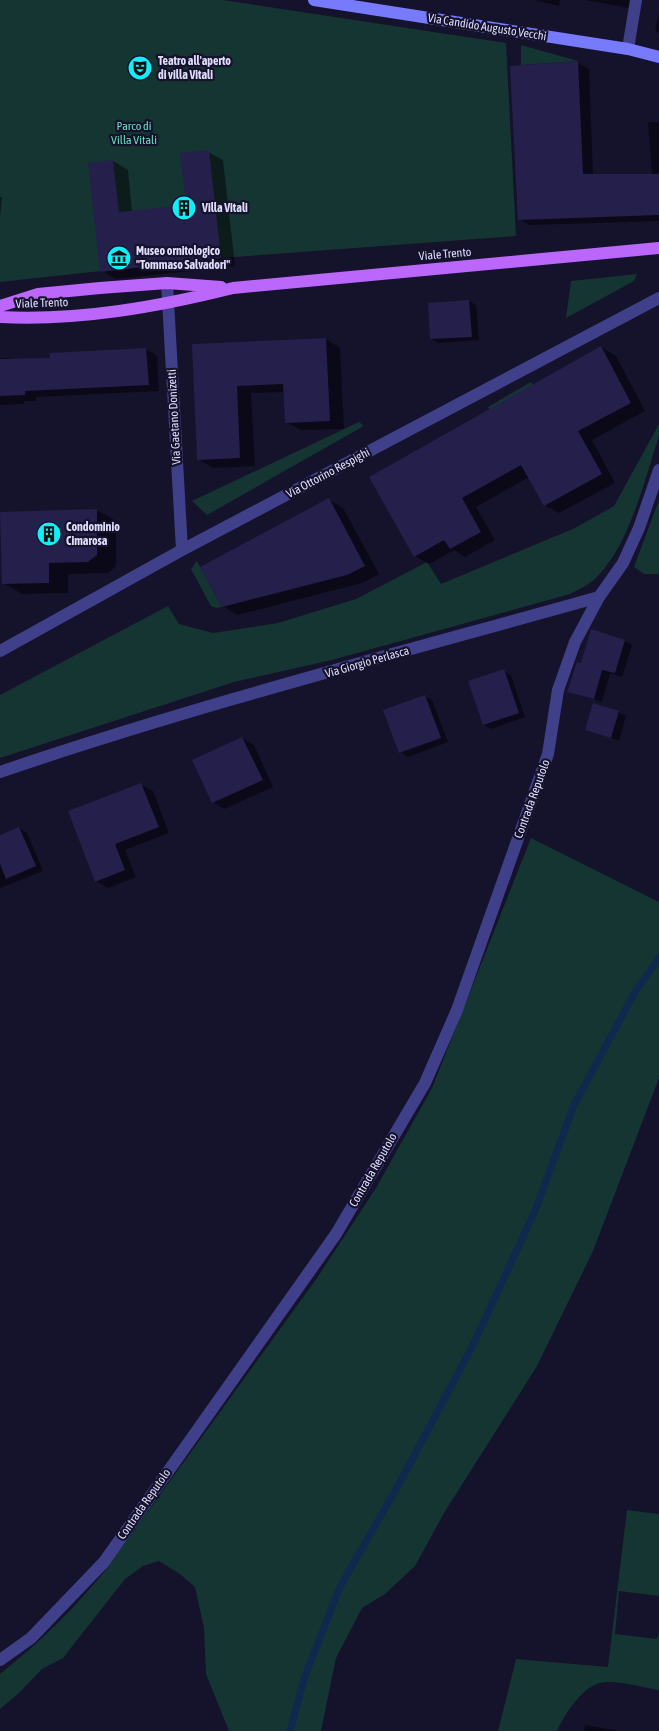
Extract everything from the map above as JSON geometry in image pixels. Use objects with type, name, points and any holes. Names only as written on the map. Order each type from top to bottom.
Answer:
[{"type":"main road","name":"Via Candido Augusto Vecchi","points":[[314,0],[628,49],[659,57]]},
{"type":"main road","name":"Viale Trento","points":[[0,317],[41,319],[168,304],[233,288],[659,248]]},
{"type":"main road","name":"Viale Trento","points":[[0,306],[38,294],[167,284],[233,288]]},
{"type":"street","points":[[628,49],[636,0]]},
{"type":"street","name":"Via Gaetano Donizetti","points":[[167,284],[182,550]]},
{"type":"street","name":"Via Ottorino Respighi","points":[[0,651],[182,550],[659,298]]},
{"type":"street","points":[[599,598],[623,564],[639,528],[659,470]]},
{"type":"street","name":"Via Giorgio Perlasca","points":[[0,772],[54,754],[346,668],[599,598]]},
{"type":"street","name":"Contrada Reputolo","points":[[0,1660],[31,1638],[104,1562],[336,1234],[425,1083],[457,1010],[548,754],[558,690],[574,642],[599,598]]},
{"type":"green space","name":"Parco di Villa Vitali","points":[[0,0],[223,0],[506,43],[516,236],[221,258],[0,282]]},
{"type":"green space","points":[[521,45],[578,61],[521,65]]},
{"type":"green space","points":[[637,274],[634,281],[566,318],[571,281]]},
{"type":"green space","points":[[531,382],[533,385],[490,410],[488,407]]},
{"type":"green space","points":[[359,422],[363,425],[362,427],[207,515],[192,501]]},
{"type":"green space","points":[[659,424],[659,436],[635,511],[618,548],[596,578],[570,594],[332,660],[234,682],[0,758],[0,695],[168,606],[179,624],[213,633],[278,623],[356,599],[427,562],[441,584],[575,528],[614,506]]},
{"type":"green space","points":[[659,500],[659,574],[644,574],[634,567]]},
{"type":"green space","points":[[197,561],[222,607],[216,608],[211,606],[191,569]]},
{"type":"green space","points":[[531,838],[659,902],[659,1078],[593,1251],[537,1366],[444,1513],[415,1566],[385,1594],[362,1608],[336,1658],[321,1731],[229,1731],[206,1674],[204,1628],[195,1587],[180,1574],[159,1561],[143,1566],[125,1579],[63,1658],[42,1669],[19,1693],[0,1709],[0,1674],[55,1626],[104,1572],[317,1278],[376,1188],[432,1088]]},
{"type":"green space","points":[[627,1510],[659,1514],[659,1596],[619,1591],[615,1634],[657,1639],[659,1632],[659,1690],[618,1682],[597,1684],[589,1688],[576,1701],[557,1731],[498,1731],[516,1659],[608,1667]]},
{"type":"building","points":[[578,61],[583,174],[659,174],[659,215],[518,220],[510,66]]},
{"type":"building","name":"Villa Vitali","points":[[209,150],[221,258],[100,272],[88,163],[113,160],[119,212],[186,205],[180,153]]},
{"type":"building","points":[[469,300],[472,337],[430,339],[428,303]]},
{"type":"building","points":[[326,338],[330,421],[285,423],[283,384],[237,386],[240,458],[197,460],[192,344]]},
{"type":"building","points":[[601,346],[631,403],[578,431],[602,474],[544,506],[521,465],[462,498],[481,532],[450,549],[444,540],[414,557],[369,477]]},
{"type":"building","points":[[146,348],[149,385],[25,391],[25,395],[0,396],[0,359],[50,358],[50,353]]},
{"type":"building","points":[[329,498],[365,566],[347,575],[222,607],[200,567]]},
{"type":"building","name":"Condominio Cimarosa","points":[[97,509],[97,555],[88,562],[49,563],[49,583],[2,584],[0,512]]},
{"type":"building","points":[[591,629],[625,640],[615,673],[602,670],[594,699],[567,692],[577,662],[581,663]]},
{"type":"building","points":[[504,669],[519,713],[483,725],[468,681]]},
{"type":"building","points":[[425,695],[441,738],[399,753],[383,710]]},
{"type":"building","points":[[593,703],[619,711],[611,738],[585,730]]},
{"type":"building","points":[[242,737],[263,780],[212,803],[192,760]]},
{"type":"building","points":[[141,783],[159,827],[115,844],[125,870],[95,882],[68,811]]},
{"type":"building","points":[[19,827],[36,866],[6,879],[0,864],[0,835]]},
{"type":"waterway","points":[[290,1731],[305,1676],[340,1587],[399,1484],[472,1347],[535,1211],[574,1105],[635,992],[659,958]]},
{"type":"place","name":"Teatro all'aperto di villa Vitali","points":[[140,68]]},
{"type":"place","name":"Villa Vitali","points":[[184,208]]},
{"type":"place","name":"Museo ornitologico \"Tommaso Salvadori\"","points":[[119,258]]},
{"type":"place","name":"Condominio Cimarosa","points":[[49,534]]}]
